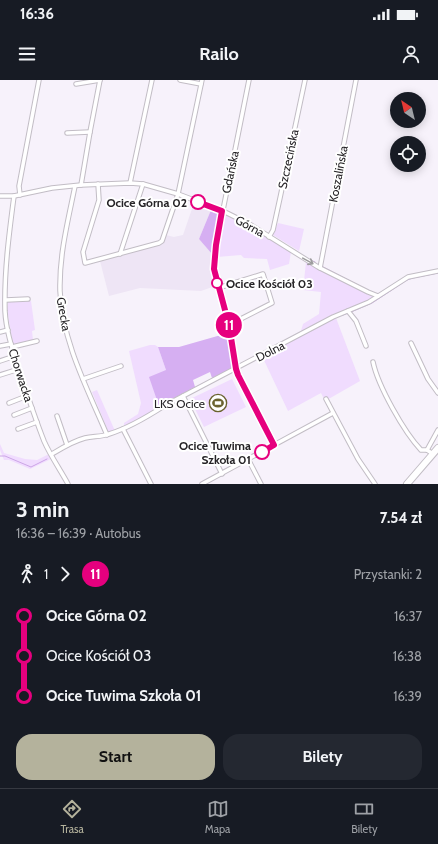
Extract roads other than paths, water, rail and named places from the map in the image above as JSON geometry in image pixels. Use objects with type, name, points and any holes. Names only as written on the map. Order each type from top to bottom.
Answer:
[{"type":"main road","points":[[407,484],[438,448]]},
{"type":"street","points":[[20,195],[19,186],[39,80]]},
{"type":"street","points":[[76,84],[100,80],[81,185]]},
{"type":"street","points":[[130,183],[152,80]]},
{"type":"street","points":[[98,184],[99,200],[83,252],[85,263],[162,241],[178,194],[202,82],[180,80]]},
{"type":"street","name":"Gdańska","points":[[249,80],[222,211],[214,262],[215,274],[229,325],[239,379],[274,445]]},
{"type":"street","name":"Szczecińska","points":[[270,237],[273,230],[305,80]]},
{"type":"street","name":"Koszalińska","points":[[320,268],[356,80]]},
{"type":"street","points":[[67,133],[90,132]]},
{"type":"street","name":"Górna","points":[[0,196],[14,196],[52,188],[81,185],[130,183],[143,184],[178,194],[222,211],[270,237],[320,268],[378,296]]},
{"type":"street","points":[[120,254],[143,184]]},
{"type":"street","name":"Grecka","points":[[75,186],[62,257],[60,292],[65,324],[83,379],[107,435]]},
{"type":"street","name":"Chorwacka","points":[[14,196],[8,244],[6,290],[8,330],[27,396],[45,443],[68,484]]},
{"type":"street","points":[[378,296],[408,277],[438,271]]},
{"type":"street","points":[[218,288],[263,274],[272,302],[229,325]]},
{"type":"street","points":[[0,290],[6,290]]},
{"type":"street","name":"Dolna","points":[[52,454],[67,445],[85,438],[107,435],[123,429],[333,317],[349,313],[378,296]]},
{"type":"street","points":[[0,303],[28,299]]},
{"type":"street","points":[[349,313],[356,321],[366,346]]},
{"type":"street","points":[[0,332],[8,330]]},
{"type":"street","points":[[0,346],[37,341]]},
{"type":"street","points":[[411,343],[428,379],[438,393]]},
{"type":"street","points":[[0,361],[15,356]]},
{"type":"street","points":[[373,362],[374,368],[390,403],[411,440],[421,450],[427,450],[433,454]]},
{"type":"street","points":[[83,379],[121,366]]},
{"type":"street","points":[[0,375],[19,369]]},
{"type":"street","points":[[9,403],[27,396]]},
{"type":"street","points":[[183,396],[222,474]]},
{"type":"street","points":[[326,399],[358,459],[375,484]]},
{"type":"street","points":[[14,415],[32,408]]},
{"type":"street","points":[[202,484],[333,413]]},
{"type":"street","points":[[57,416],[67,445]]},
{"type":"street","points":[[18,429],[38,422]]},
{"type":"street","points":[[123,429],[151,484]]},
{"type":"street","points":[[427,450],[438,430]]},
{"type":"street","points":[[248,459],[261,484]]},
{"type":"waterway","points":[[229,212],[246,221]]},
{"type":"waterway","points":[[310,260],[315,262]]},
{"type":"waterway","points":[[323,267],[360,286]]},
{"type":"waterway","points":[[351,312],[372,303],[407,280],[438,273]]},
{"type":"waterway","points":[[343,315],[348,313]]},
{"type":"waterway","points":[[0,456],[5,456],[31,467],[47,459]]},
{"type":"place","name":"Ocice Górna 02","points":[[198,202]]},
{"type":"place","name":"Ocice Kościół 03","points":[[217,283]]},
{"type":"place","name":"LKS Ocice","points":[[218,403]]},
{"type":"place","name":"Ocice Tuwima Szkoła 01","points":[[262,452]]}]
